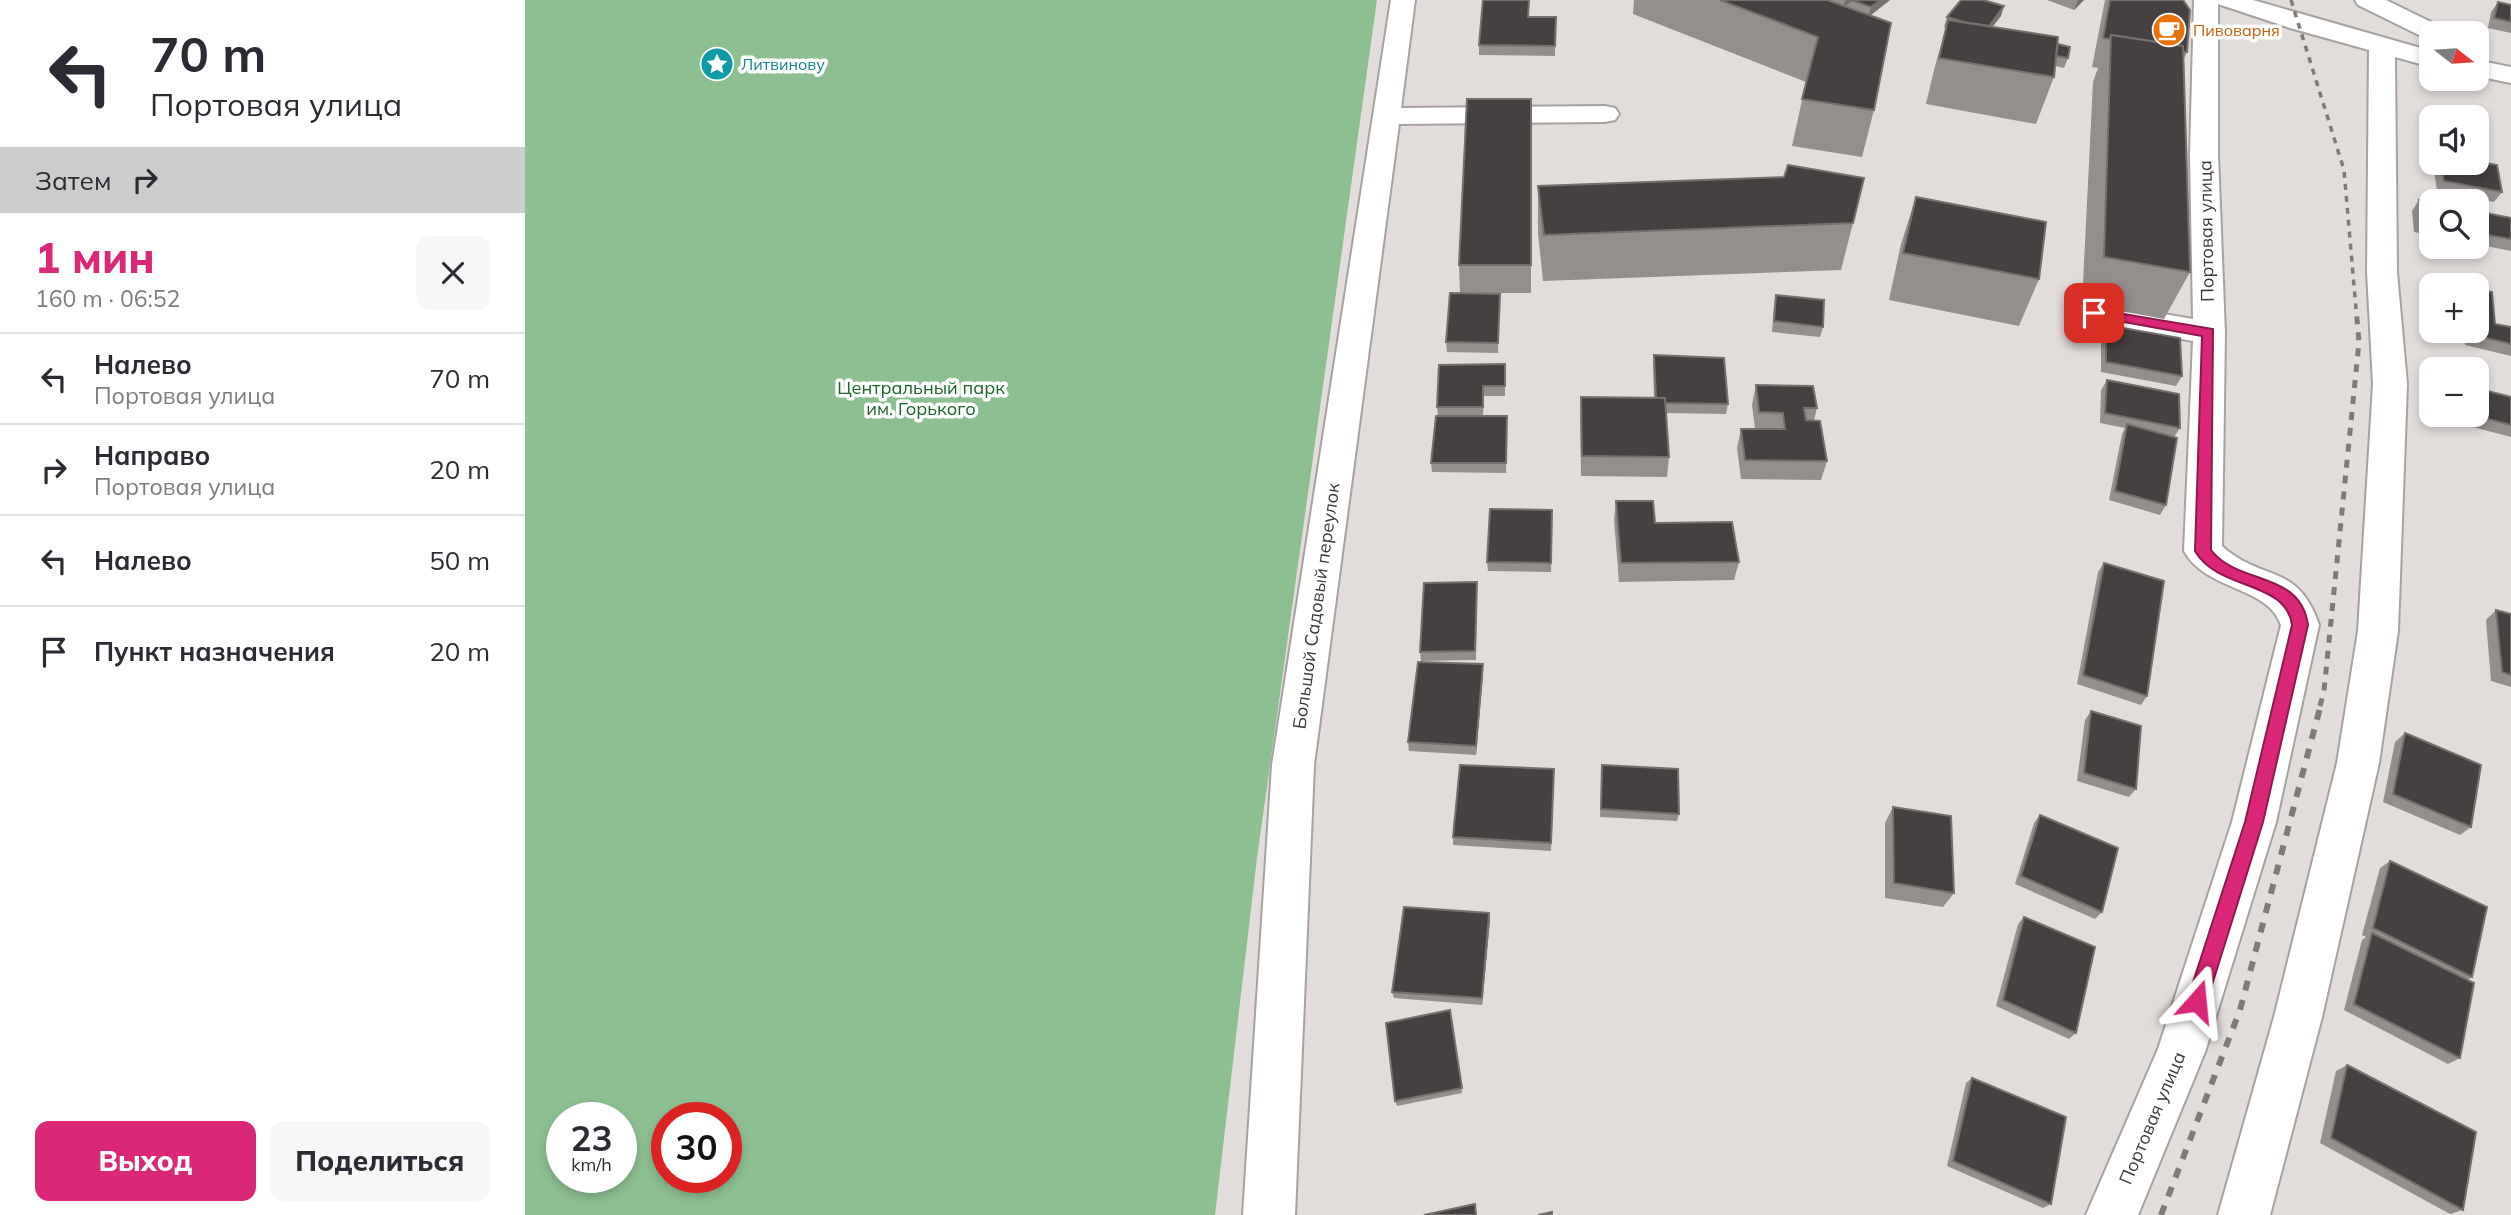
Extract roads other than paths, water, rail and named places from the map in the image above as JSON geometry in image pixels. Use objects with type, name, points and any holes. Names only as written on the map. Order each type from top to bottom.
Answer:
[{"type":"street","name":"Большой Садовый переулок","points":[[1269,1215],[1293,765],[1403,0]]},
{"type":"street","name":"Портовая улица","points":[[2112,1215],[2181,1052],[2254,822],[2300,625],[2298,612],[2288,599],[2274,589],[2226,572],[2203,551],[2209,333],[2204,155],[2206,0]]},
{"type":"street","points":[[2228,0],[2419,55]]},
{"type":"street","points":[[2367,0],[2431,21]]},
{"type":"street","points":[[2244,1215],[2298,1017],[2358,763],[2378,631],[2390,384],[2382,272],[2382,46]]},
{"type":"street","points":[[2489,71],[2511,75]]},
{"type":"street","points":[[1387,116],[1605,114]]},
{"type":"street","points":[[2094,313],[2209,333]]},
{"type":"railway","points":[[2291,0],[2344,170],[2356,309]]},
{"type":"railway","points":[[2320,706],[2324,691],[2359,342],[2356,308]]},
{"type":"railway","points":[[2161,1215],[2240,1010],[2321,704]]},
{"type":"place","name":"Пивоварня","points":[[2169,30]]},
{"type":"place","name":"Литвинову","points":[[717,64]]},
{"type":"park label","name":"Центральный парк им. Горького","points":[[921,397]]}]
